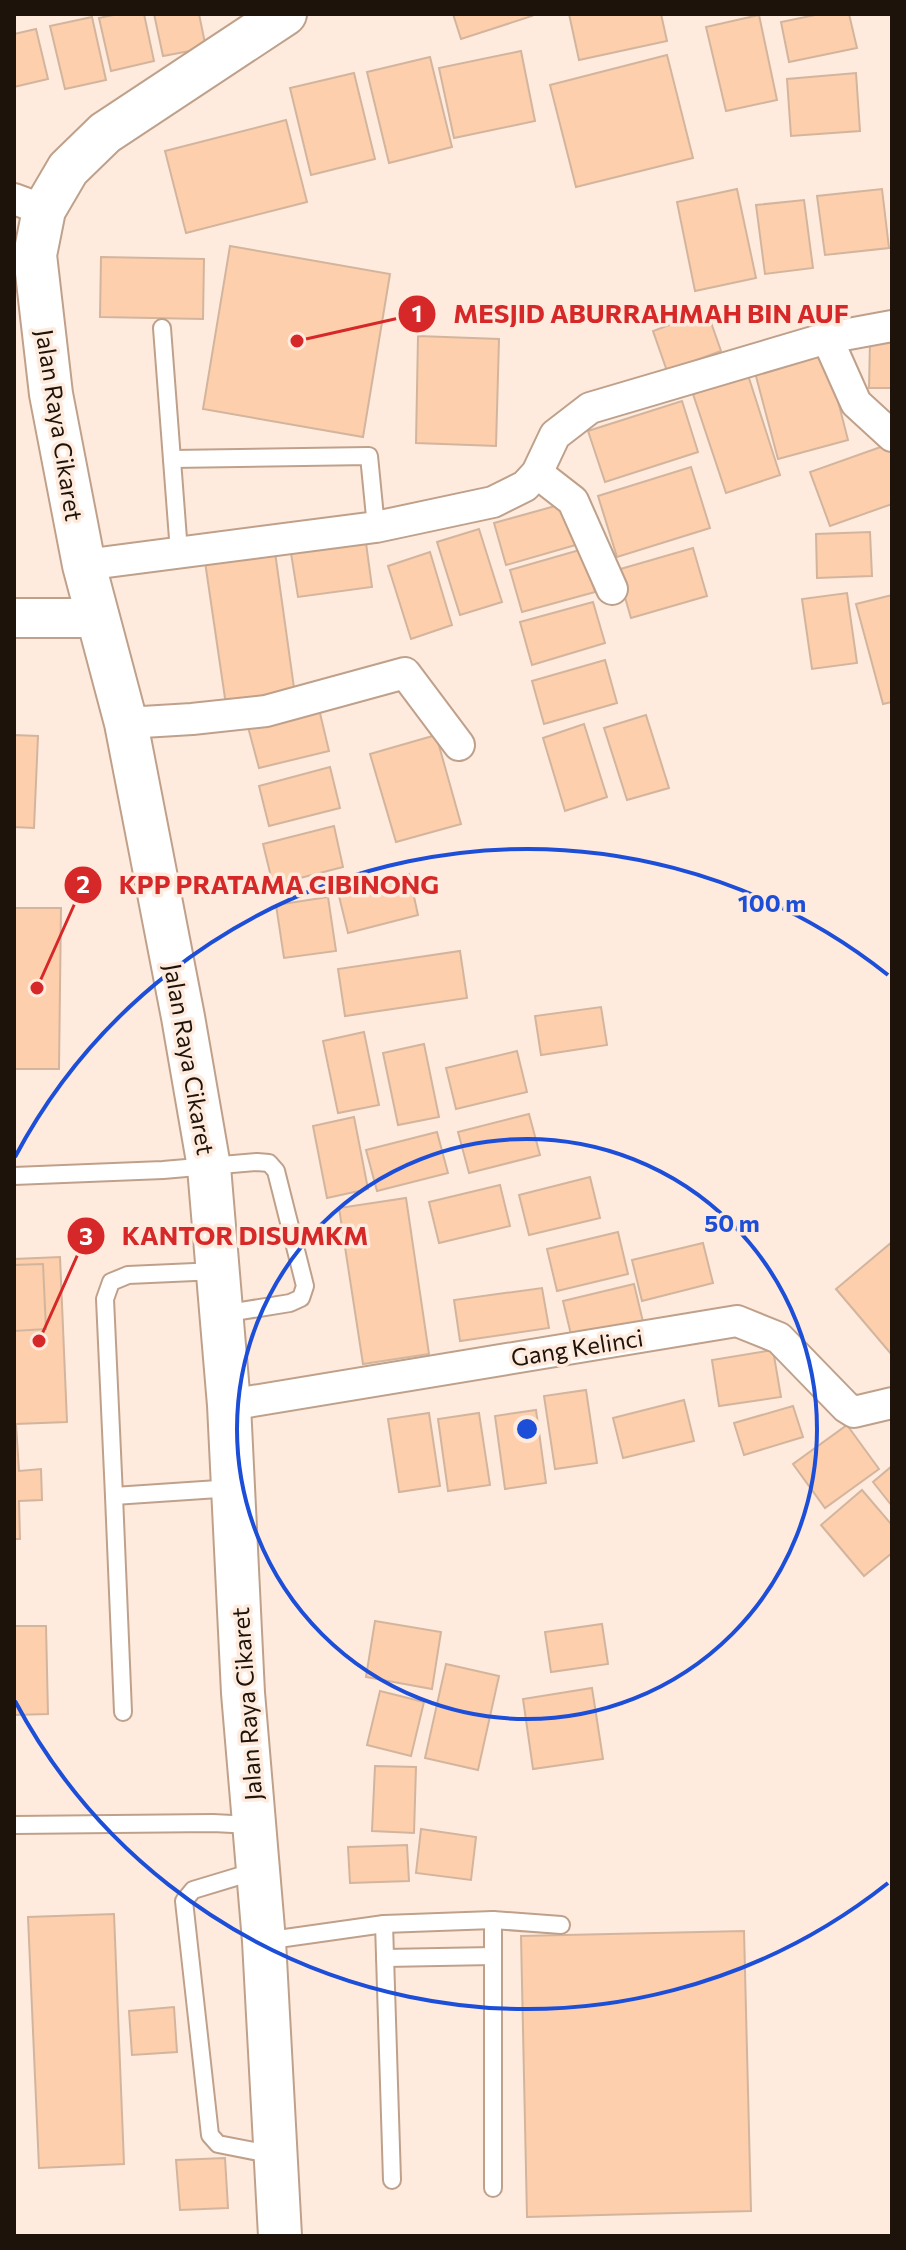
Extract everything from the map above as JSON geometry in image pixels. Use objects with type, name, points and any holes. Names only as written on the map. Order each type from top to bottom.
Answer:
[{"type":"main road","name":"Jalan Raya Cikaret","points":[[280,2236],[264,1941],[243,1693],[229,1405],[209,1167],[126,723],[84,565],[51,394],[29,204],[105,133],[285,14]]},
{"type":"street","points":[[84,565],[376,527],[493,502],[525,486],[537,473],[555,435],[590,408],[827,338],[892,326]]},
{"type":"street","points":[[827,338],[856,403],[892,436]]},
{"type":"street","points":[[537,473],[573,501],[612,589]]},
{"type":"street","points":[[14,618],[98,618]]},
{"type":"street","points":[[126,723],[266,711],[405,673],[459,745]]},
{"type":"street","name":"Gang Kelinci","points":[[229,1405],[737,1321],[779,1338],[854,1412],[892,1403]]},
{"type":"lane","points":[[162,328],[179,552]]},
{"type":"lane","points":[[172,459],[369,456],[376,527]]},
{"type":"lane","points":[[14,1176],[269,1163],[276,1171],[305,1286],[301,1298],[290,1303],[222,1314]]},
{"type":"lane","points":[[123,1712],[105,1299],[111,1282],[128,1275],[218,1271]]},
{"type":"lane","points":[[114,1496],[233,1488]]},
{"type":"lane","points":[[14,1825],[255,1825]]},
{"type":"lane","points":[[258,1871],[193,1890],[184,1901],[210,2135],[218,2144],[276,2156]]},
{"type":"lane","points":[[264,1941],[384,1924],[493,1920],[561,1925]]},
{"type":"lane","points":[[493,1920],[493,2188]]},
{"type":"lane","points":[[384,1924],[392,2180]]},
{"type":"lane","points":[[385,1958],[493,1956]]},
{"type":"building","points":[[144,14],[154,61],[111,71],[99,18]]},
{"type":"building","points":[[154,14],[199,14],[206,48],[163,56]]},
{"type":"building","points":[[453,14],[531,14],[532,16],[461,39]]},
{"type":"building","points":[[569,14],[661,14],[667,41],[579,60]]},
{"type":"building","points":[[820,14],[849,14],[857,48],[789,62],[781,22]]},
{"type":"building","points":[[759,15],[777,100],[726,111],[706,27]]},
{"type":"building","points":[[92,17],[106,80],[65,89],[50,26]]},
{"type":"building","points":[[36,29],[48,79],[14,87],[14,34]]},
{"type":"building","points":[[521,51],[535,121],[454,138],[439,68]]},
{"type":"building","points":[[667,55],[693,158],[576,187],[550,85]]},
{"type":"building","points":[[430,57],[452,147],[389,163],[367,72]]},
{"type":"building","points":[[354,73],[375,159],[311,175],[290,88]]},
{"type":"building","points":[[856,73],[860,131],[791,136],[787,79]]},
{"type":"building","points":[[286,120],[307,202],[186,233],[165,151]]},
{"type":"building","points":[[737,189],[756,278],[695,291],[677,202]]},
{"type":"building","points":[[882,189],[889,248],[825,255],[817,196]]},
{"type":"building","points":[[804,200],[813,268],[765,274],[756,205]]},
{"type":"building","points":[[230,246],[390,274],[363,437],[203,409]]},
{"type":"building","points":[[101,257],[204,259],[203,319],[100,317]]},
{"type":"building","points":[[707,311],[721,351],[667,371],[653,331]]},
{"type":"building","points":[[418,336],[499,339],[496,446],[416,443]]},
{"type":"building","points":[[870,341],[892,342],[892,388],[869,388]]},
{"type":"building","points":[[824,346],[848,440],[778,459],[753,365]]},
{"type":"building","points":[[748,375],[780,475],[726,493],[693,394]]},
{"type":"building","points":[[682,401],[698,452],[605,482],[588,431]]},
{"type":"building","points":[[892,443],[892,504],[830,526],[810,472]]},
{"type":"building","points":[[691,467],[710,528],[617,557],[598,496]]},
{"type":"building","points":[[566,503],[579,544],[506,565],[494,523]]},
{"type":"building","points":[[479,529],[502,602],[460,615],[437,542]]},
{"type":"building","points":[[870,532],[872,576],[817,578],[816,534]]},
{"type":"building","points":[[366,543],[372,587],[298,597],[291,553]]},
{"type":"building","points":[[274,545],[295,695],[226,705],[204,555]]},
{"type":"building","points":[[693,548],[707,596],[631,618],[617,570]]},
{"type":"building","points":[[583,549],[595,592],[522,612],[510,570]]},
{"type":"building","points":[[430,552],[452,625],[411,639],[388,566]]},
{"type":"building","points":[[847,593],[857,663],[812,669],[802,599]]},
{"type":"building","points":[[892,595],[892,702],[883,704],[856,604]]},
{"type":"building","points":[[593,602],[605,643],[532,665],[520,622]]},
{"type":"building","points":[[605,660],[617,703],[544,724],[532,681]]},
{"type":"building","points":[[319,709],[329,751],[259,768],[248,727]]},
{"type":"building","points":[[646,715],[669,788],[627,800],[604,728]]},
{"type":"building","points":[[584,724],[607,797],[565,811],[543,738]]},
{"type":"building","points":[[14,735],[38,736],[34,828],[14,827]]},
{"type":"building","points":[[436,735],[461,824],[396,842],[370,754]]},
{"type":"building","points":[[330,767],[340,808],[269,826],[259,786]]},
{"type":"building","points":[[334,826],[343,867],[273,885],[263,844]]},
{"type":"building","points":[[409,874],[418,915],[348,933],[338,892]]},
{"type":"building","points":[[328,897],[336,951],[284,958],[276,905]]},
{"type":"building","points":[[14,908],[61,908],[59,1069],[14,1069]]},
{"type":"building","points":[[460,951],[467,998],[345,1016],[338,969]]},
{"type":"building","points":[[601,1007],[607,1045],[541,1055],[535,1016]]},
{"type":"building","points":[[364,1032],[379,1105],[338,1113],[323,1041]]},
{"type":"building","points":[[424,1044],[439,1117],[398,1125],[383,1053]]},
{"type":"building","points":[[517,1051],[527,1092],[456,1109],[446,1068]]},
{"type":"building","points":[[529,1114],[540,1155],[469,1173],[458,1132]]},
{"type":"building","points":[[354,1117],[368,1189],[327,1198],[313,1126]]},
{"type":"building","points":[[437,1132],[448,1173],[377,1191],[366,1150]]},
{"type":"building","points":[[590,1177],[600,1218],[529,1235],[519,1195]]},
{"type":"building","points":[[500,1185],[510,1226],[439,1243],[429,1202]]},
{"type":"building","points":[[406,1198],[429,1354],[363,1364],[339,1208]]},
{"type":"building","points":[[618,1232],[628,1274],[557,1291],[547,1249]]},
{"type":"building","points":[[892,1242],[892,1355],[836,1289]]},
{"type":"building","points":[[703,1243],[713,1283],[642,1301],[632,1260]]},
{"type":"building","points":[[60,1257],[67,1422],[16,1424],[19,1471],[41,1469],[42,1500],[19,1501],[20,1539],[14,1539],[14,1259]]},
{"type":"building","points":[[43,1264],[46,1329],[14,1331],[14,1265]]},
{"type":"building","points":[[634,1284],[644,1326],[573,1343],[563,1301]]},
{"type":"building","points":[[542,1288],[549,1328],[460,1341],[454,1300]]},
{"type":"building","points":[[773,1350],[781,1397],[719,1406],[712,1360]]},
{"type":"building","points":[[586,1390],[597,1463],[555,1469],[544,1396]]},
{"type":"building","points":[[684,1400],[694,1441],[623,1458],[613,1418]]},
{"type":"building","points":[[793,1406],[803,1437],[744,1455],[734,1423]]},
{"type":"building","points":[[536,1410],[546,1483],[505,1489],[495,1416]]},
{"type":"building","points":[[429,1413],[440,1486],[399,1492],[388,1419]]},
{"type":"building","points":[[479,1413],[490,1485],[448,1491],[438,1419]]},
{"type":"building","points":[[847,1425],[879,1469],[825,1508],[793,1464]]},
{"type":"building","points":[[892,1466],[892,1506],[873,1482]]},
{"type":"building","points":[[862,1490],[892,1525],[892,1553],[864,1576],[821,1525]]},
{"type":"building","points":[[375,1621],[441,1632],[432,1689],[366,1677]]},
{"type":"building","points":[[602,1624],[608,1664],[551,1672],[545,1632]]},
{"type":"building","points":[[14,1626],[46,1626],[48,1714],[14,1715]]},
{"type":"building","points":[[446,1664],[499,1676],[478,1770],[425,1758]]},
{"type":"building","points":[[592,1688],[603,1759],[533,1769],[523,1699]]},
{"type":"building","points":[[380,1691],[424,1702],[411,1756],[367,1745]]},
{"type":"building","points":[[375,1766],[416,1767],[414,1833],[372,1831]]},
{"type":"building","points":[[421,1829],[476,1837],[471,1880],[416,1873]]},
{"type":"building","points":[[407,1845],[409,1881],[350,1883],[348,1847]]},
{"type":"building","points":[[114,1914],[124,2164],[39,2168],[28,1917]]},
{"type":"building","points":[[744,1931],[751,2211],[527,2217],[521,1936]]},
{"type":"building","points":[[174,2007],[177,2052],[132,2055],[129,2011]]},
{"type":"building","points":[[225,2158],[228,2208],[180,2210],[176,2160]]},
{"type":"place","name":"MESJID ABURRAHMAH BIN AUF","points":[[297,341]]},
{"type":"place","name":"KPP PRATAMA CIBINONG","points":[[37,988]]},
{"type":"place","name":"KANTOR DISUMKM","points":[[39,1341]]}]
